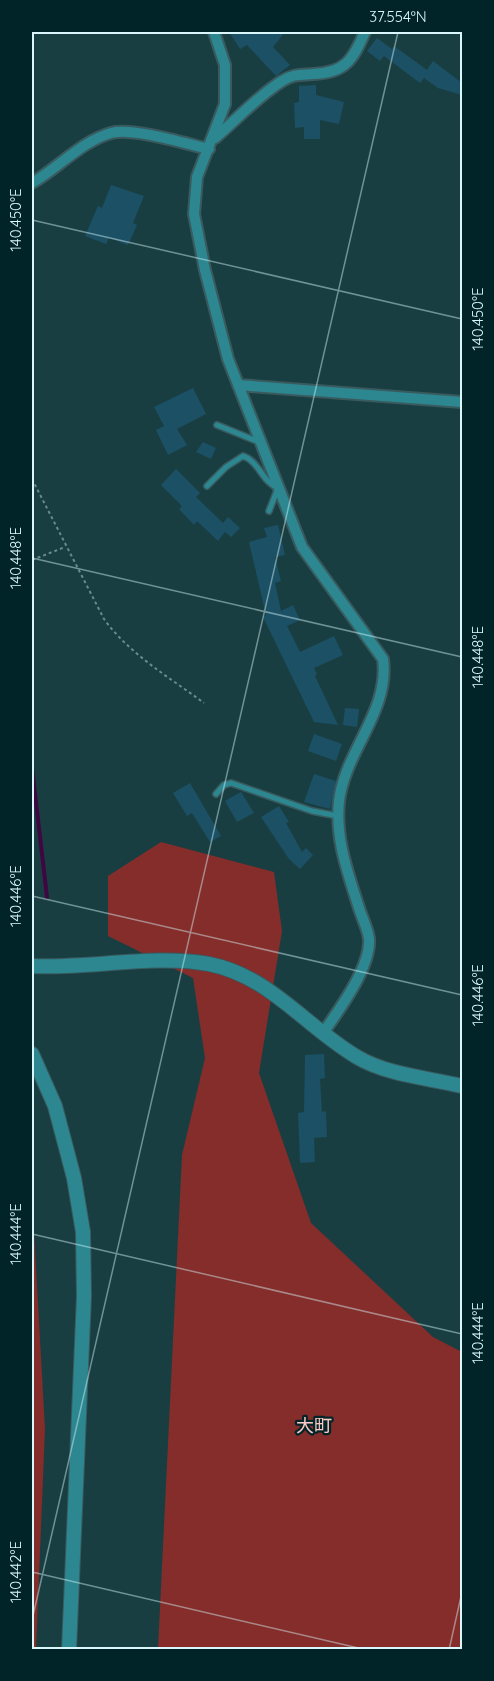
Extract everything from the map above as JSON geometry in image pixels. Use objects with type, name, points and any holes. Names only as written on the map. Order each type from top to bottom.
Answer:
[{"type":"street","points":[[214,32],[225,65],[225,104],[197,177],[194,214],[205,270],[228,359],[302,547],[383,659],[385,674],[382,693],[349,769],[339,800],[343,858],[369,940],[359,977],[323,1033]]},
{"type":"street","points":[[32,183],[71,156],[112,133],[210,145],[287,78],[295,74],[341,70],[355,55],[365,32]]},
{"type":"street","points":[[238,385],[462,402]]},
{"type":"street","points":[[32,966],[174,960],[209,964],[242,975],[279,995],[323,1033],[360,1059],[387,1069],[462,1086]]},
{"type":"street","points":[[32,1054],[55,1106],[74,1178],[82,1232],[84,1296],[69,1650]]},
{"type":"lane","points":[[217,425],[260,442]]},
{"type":"lane","points":[[207,486],[226,467],[243,456],[250,459],[268,484],[278,488],[269,511]]},
{"type":"lane","points":[[216,794],[224,785],[231,783],[312,811],[339,816]]},
{"type":"path","points":[[32,479],[113,632],[133,650],[204,703]]},
{"type":"path","points":[[32,560],[66,547]]},
{"type":"shaded area","points":[[161,842],[274,872],[282,931],[259,1073],[311,1223],[433,1337],[462,1352],[462,1649],[158,1649],[182,1155],[205,1058],[193,978],[108,936],[108,876]]},
{"type":"shaded area","points":[[32,1196],[45,1429],[36,1650],[32,1649]]},
{"type":"building","points":[[229,32],[285,32],[273,47],[290,65],[276,76],[247,45],[240,49]]},
{"type":"building","points":[[377,38],[392,49],[394,46],[427,70],[433,61],[462,83],[462,95],[438,88],[424,78],[420,83],[384,56],[380,61],[367,51]]},
{"type":"building","points":[[316,85],[316,95],[344,102],[339,124],[320,120],[320,139],[304,139],[304,127],[295,128],[294,103],[299,102],[299,86]]},
{"type":"building","points":[[111,185],[144,196],[133,223],[137,225],[128,245],[109,238],[106,244],[85,236],[98,206],[102,208]]},
{"type":"building","points":[[193,388],[206,414],[177,429],[187,445],[168,455],[156,430],[164,426],[154,407]]},
{"type":"building","points":[[203,442],[216,448],[211,459],[196,452]]},
{"type":"building","points":[[176,469],[200,493],[196,497],[223,523],[228,517],[240,528],[231,537],[225,532],[218,541],[197,521],[194,525],[179,509],[182,506],[161,485]]},
{"type":"building","points":[[278,525],[285,555],[275,557],[281,581],[275,583],[281,611],[293,605],[300,620],[287,626],[300,652],[334,636],[343,655],[314,668],[317,674],[315,676],[338,725],[314,722],[263,617],[266,615],[249,542],[267,537],[264,528]]},
{"type":"building","points":[[345,708],[359,709],[357,727],[343,725]]},
{"type":"building","points":[[314,734],[342,744],[336,761],[308,751]]},
{"type":"building","points":[[314,774],[336,781],[330,809],[304,802]]},
{"type":"building","points":[[190,783],[221,836],[210,842],[192,813],[187,816],[173,793]]},
{"type":"building","points":[[241,792],[254,813],[237,822],[225,801]]},
{"type":"building","points":[[279,806],[302,852],[306,848],[313,855],[300,869],[289,859],[261,817]]},
{"type":"building","points":[[324,1054],[325,1078],[320,1079],[322,1112],[326,1111],[327,1137],[314,1138],[315,1162],[300,1163],[298,1113],[304,1112],[305,1055]]},
{"type":"waterway","points":[[32,768],[47,897]]},
{"type":"district","name":"大町","points":[[314,1426]]}]
